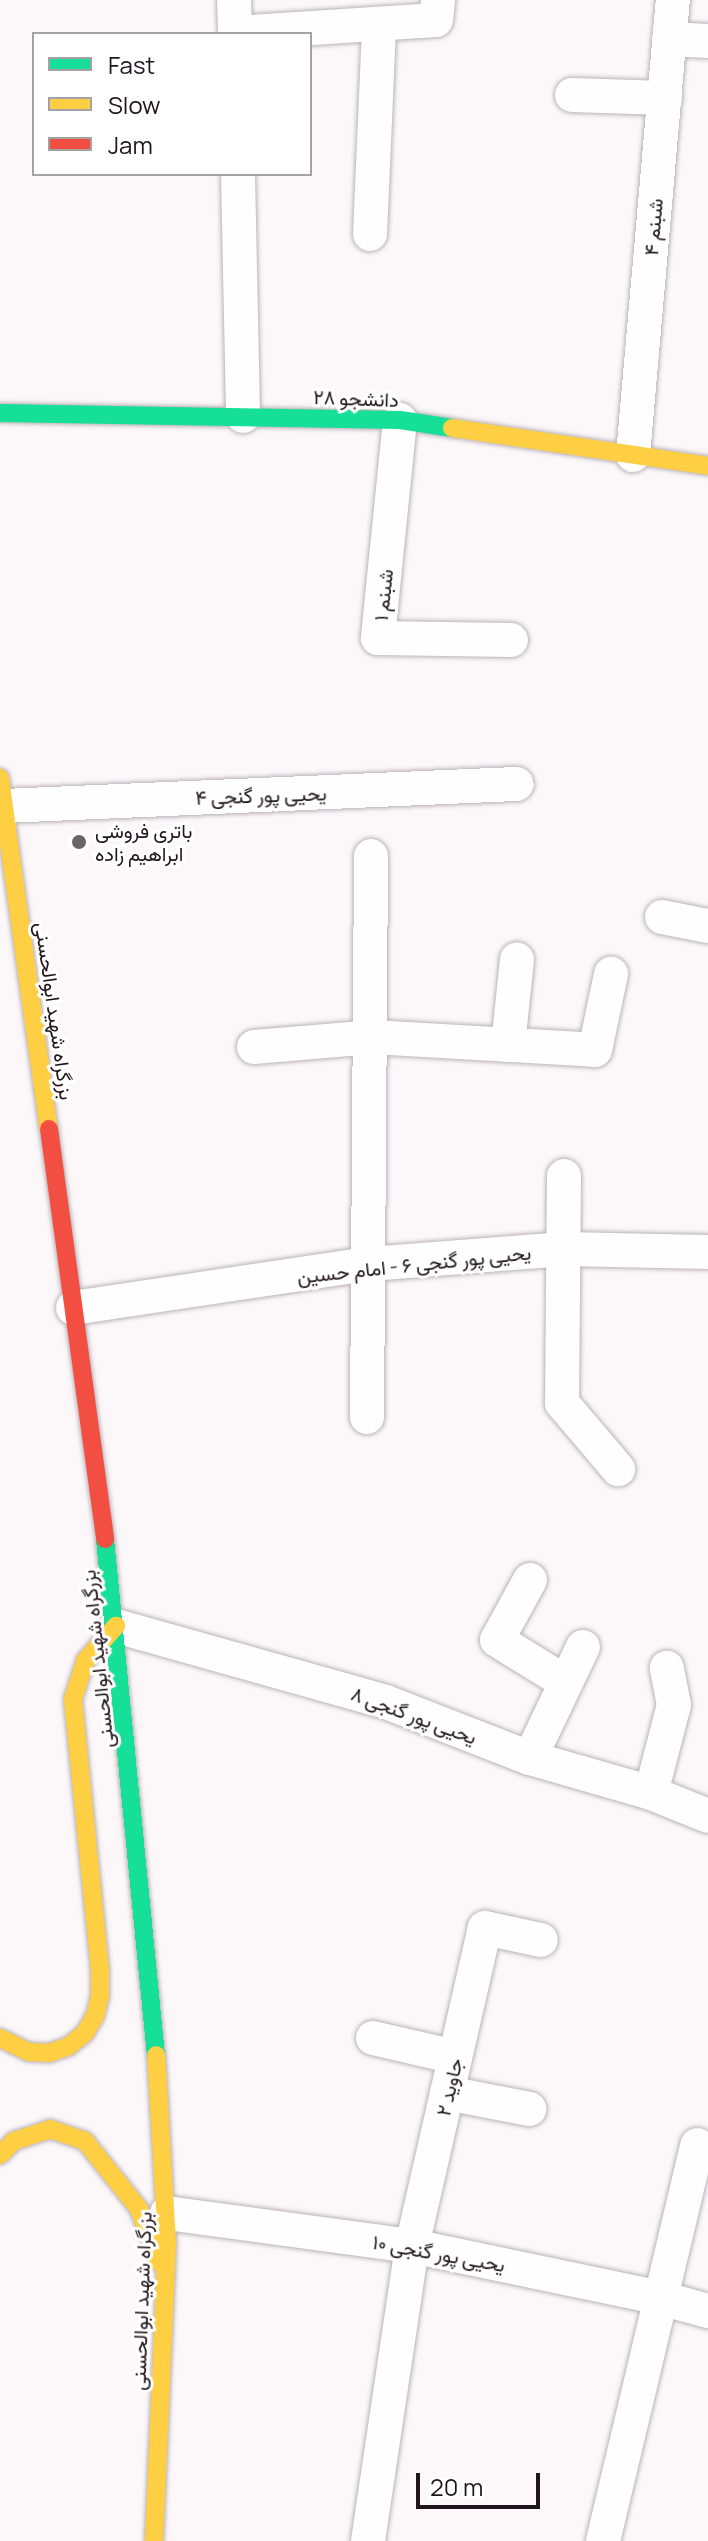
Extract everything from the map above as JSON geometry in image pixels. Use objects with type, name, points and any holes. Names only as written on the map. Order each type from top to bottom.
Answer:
[{"type":"main road","name":"دانشجو ۲۸","points":[[0,413],[400,420],[708,466]]},
{"type":"main road","name":"بزرگراه شهید ابوالحسنی","points":[[2,792],[116,1626],[166,2156],[167,2213],[154,2541]]},
{"type":"main road","points":[[0,2038],[29,2052],[49,2053],[69,2046],[85,2033],[95,2016],[100,1996],[100,1970],[73,1699],[85,1661],[116,1626]]},
{"type":"main road","points":[[0,2155],[14,2141],[50,2129],[85,2141],[139,2209],[151,2233],[164,2280]]},
{"type":"street","points":[[234,0],[235,32]]},
{"type":"street","points":[[267,32],[436,20],[438,0]]},
{"type":"street","name":"شبنم ۴","points":[[633,455],[673,0]]},
{"type":"street","points":[[370,234],[379,25]]},
{"type":"street","points":[[669,39],[708,41]]},
{"type":"street","points":[[572,95],[665,98]]},
{"type":"street","points":[[238,176],[243,416]]},
{"type":"street","name":"شبنم ۱","points":[[400,420],[378,638],[511,640]]},
{"type":"street","name":"یحیی پور گنجی ۴","points":[[2,792],[517,784]]},
{"type":"street","points":[[367,1417],[371,856]]},
{"type":"street","points":[[662,917],[708,926]]},
{"type":"street","points":[[508,1045],[517,959]]},
{"type":"street","points":[[254,1047],[372,1037],[595,1050],[611,974]]},
{"type":"street","points":[[564,1176],[562,1403],[618,1469]]},
{"type":"street","name":"یحیی پور گنجی ۶ - امام حسین","points":[[73,1308],[369,1264],[564,1249],[708,1252]]},
{"type":"street","points":[[530,1580],[497,1640],[565,1682]]},
{"type":"street","name":"یحیی پور گنجی ۸","points":[[116,1626],[386,1702],[530,1758],[651,1793],[708,1816]]},
{"type":"street","points":[[530,1758],[583,1647]]},
{"type":"street","points":[[651,1793],[674,1705],[667,1668]]},
{"type":"street","name":"جاوید ۲","points":[[368,2541],[412,2246],[485,1928],[541,1940]]},
{"type":"street","points":[[373,2038],[455,2057]]},
{"type":"street","points":[[447,2093],[529,2109]]},
{"type":"street","points":[[603,2541],[697,2145]]},
{"type":"street","name":"یحیی پور گنجی ۱۰","points":[[167,2213],[412,2246],[661,2298],[708,2311]]},
{"type":"traffic: fast","points":[[0,413],[400,420],[452,428]]},
{"type":"traffic: fast","points":[[105,1539],[156,2055]]},
{"type":"traffic: slow","points":[[452,428],[708,466]]},
{"type":"traffic: slow","points":[[0,778],[49,1129]]},
{"type":"traffic: slow","points":[[0,2038],[29,2052],[49,2053],[69,2046],[85,2033],[95,2016],[100,1996],[100,1970],[73,1699],[85,1661],[116,1626]]},
{"type":"traffic: slow","points":[[154,2541],[167,2243],[156,2055]]},
{"type":"traffic: slow","points":[[0,2155],[14,2141],[50,2129],[85,2141],[139,2209],[159,2262]]},
{"type":"traffic: jam","points":[[49,1129],[105,1539]]},
{"type":"place","name":"باتری فروشی ابراهیم زاده","points":[[79,842]]}]
